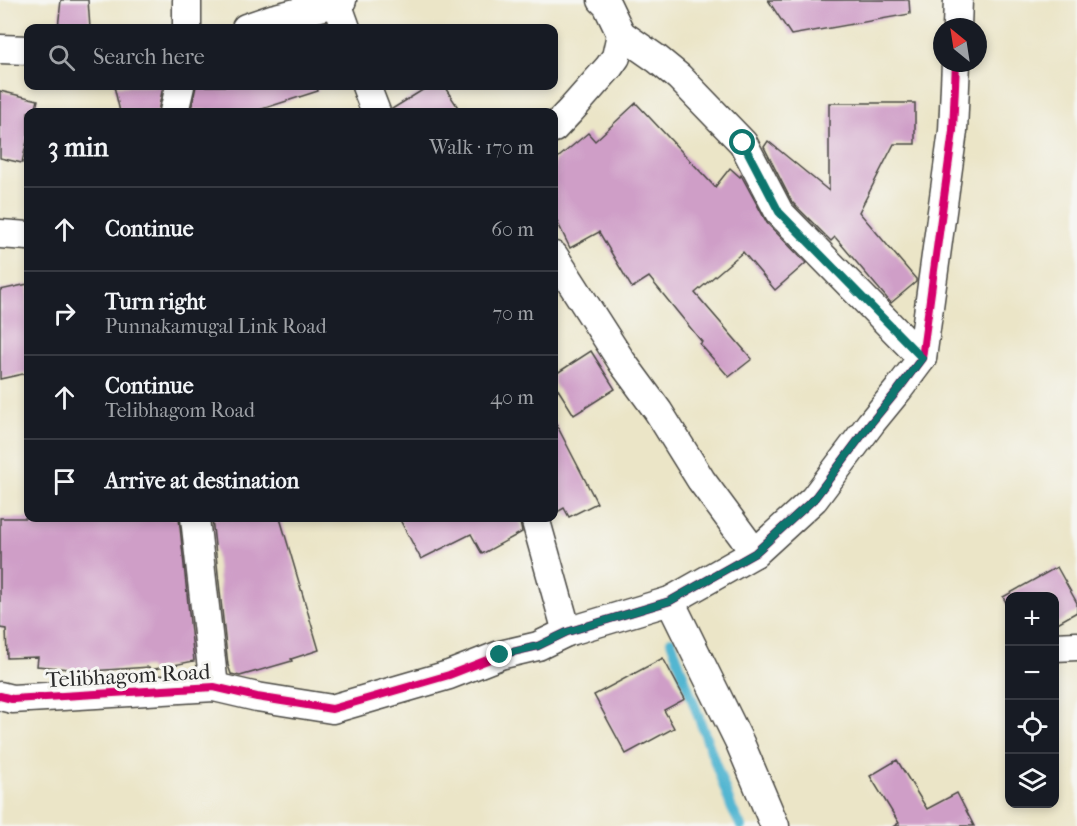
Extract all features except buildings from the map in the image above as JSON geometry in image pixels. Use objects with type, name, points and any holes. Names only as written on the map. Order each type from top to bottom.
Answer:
[{"type":"street","points":[[187,0],[187,24]]},
{"type":"street","points":[[602,0],[607,5],[621,34],[679,76],[743,143],[779,212],[922,358]]},
{"type":"street","points":[[957,18],[958,0]]},
{"type":"street","points":[[258,24],[275,18],[341,10]]},
{"type":"street","points":[[558,124],[609,67],[616,57],[621,34]]},
{"type":"street","points":[[0,49],[24,51]]},
{"type":"street","points":[[922,358],[953,131],[956,72]]},
{"type":"street","points":[[175,108],[179,90]]},
{"type":"street","points":[[368,90],[374,108]]},
{"type":"street","points":[[0,234],[24,236]]},
{"type":"street","points":[[558,262],[622,362],[658,411],[701,480],[755,553]]},
{"type":"street","name":"Telibhagom Road","points":[[0,696],[12,699],[214,687],[257,697],[332,709],[449,675],[500,655],[538,646],[567,632],[670,601],[755,553],[814,499],[922,358]]},
{"type":"street","points":[[195,522],[214,687]]},
{"type":"street","points":[[536,522],[567,632]]},
{"type":"street","points":[[670,601],[728,719],[775,826]]},
{"type":"street","points":[[1059,647],[1077,646]]},
{"type":"waterway","points":[[671,641],[732,809],[741,826]]},
{"type":"cycle path","points":[[0,696],[12,699],[214,687],[257,697],[332,709],[449,675],[500,655],[538,646],[567,632],[670,601],[755,553],[814,499],[922,358],[953,131],[956,72]]},
{"type":"route","points":[[500,655],[538,646],[567,632],[670,601],[755,553],[814,499],[922,358],[779,212],[743,143]]}]
